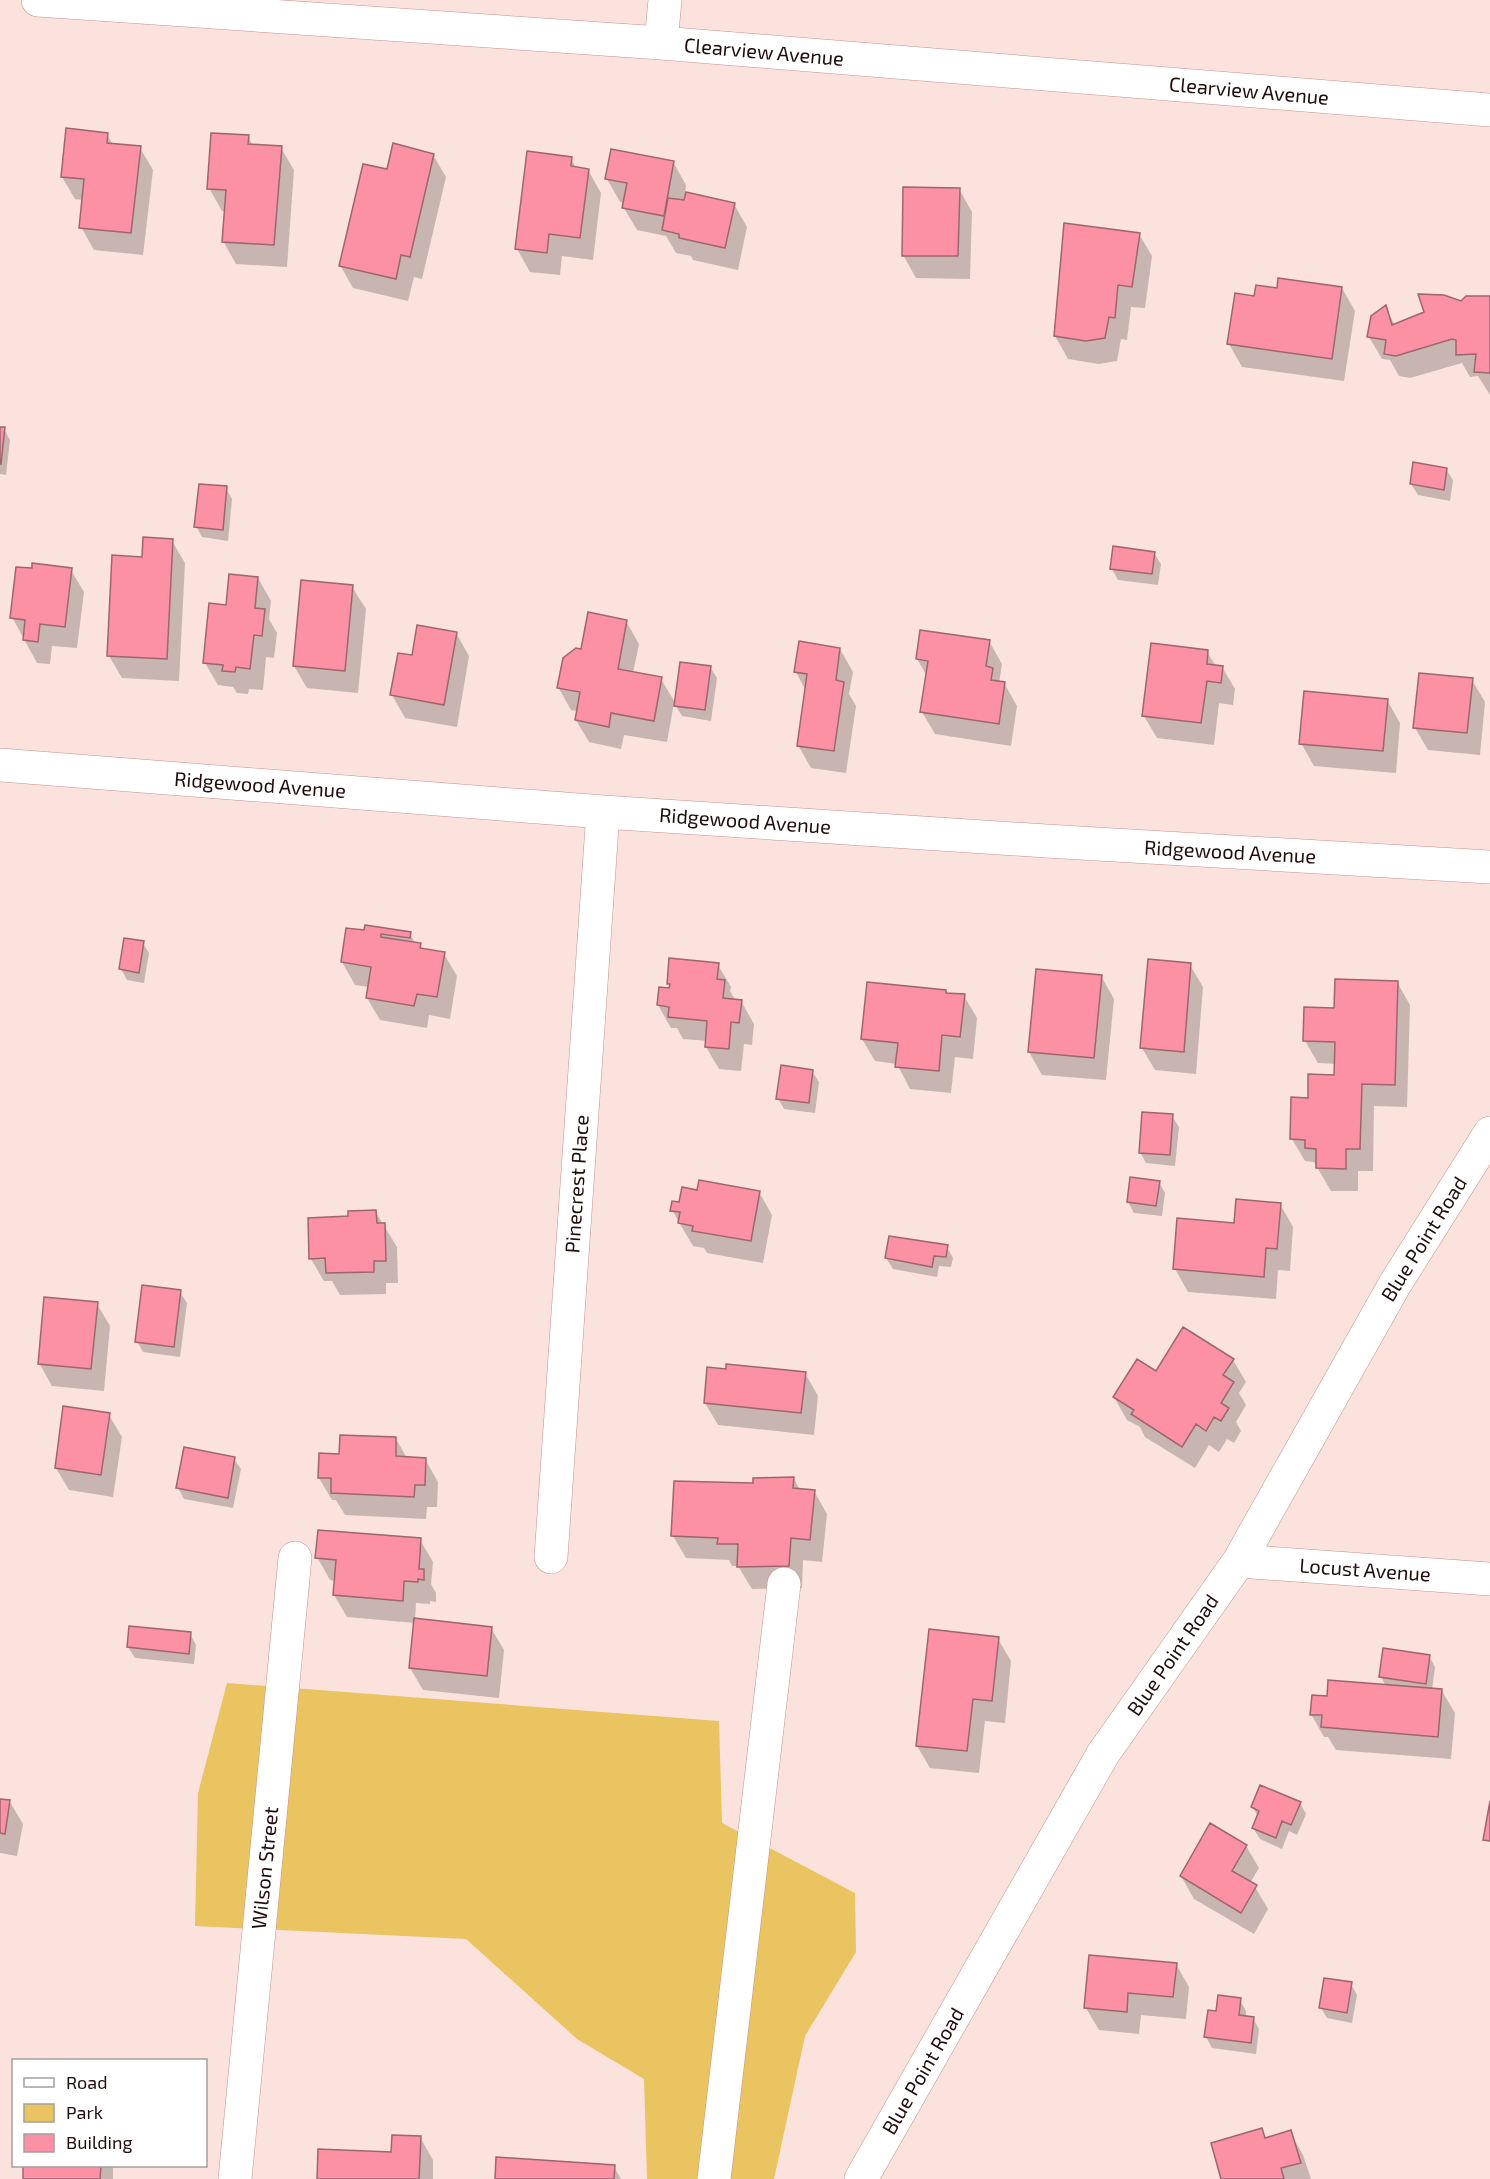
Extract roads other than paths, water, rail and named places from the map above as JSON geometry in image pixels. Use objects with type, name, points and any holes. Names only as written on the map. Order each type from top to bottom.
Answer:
[{"type":"street","name":"Clearview Avenue","points":[[38,0],[661,43],[1490,110]]},
{"type":"street","points":[[661,43],[665,0]]},
{"type":"street","name":"Ridgewood Avenue","points":[[0,765],[603,812],[1490,867]]},
{"type":"street","name":"Pinecrest Place","points":[[551,1557],[603,812]]},
{"type":"street","name":"Blue Point Road","points":[[861,2179],[1103,1754],[1239,1561],[1395,1284],[1490,1133]]},
{"type":"street","name":"Wilson Street","points":[[235,2179],[295,1558]]},
{"type":"street","name":"Locust Avenue","points":[[1239,1561],[1490,1579]]},
{"type":"street","points":[[714,2179],[784,1584]]}]
